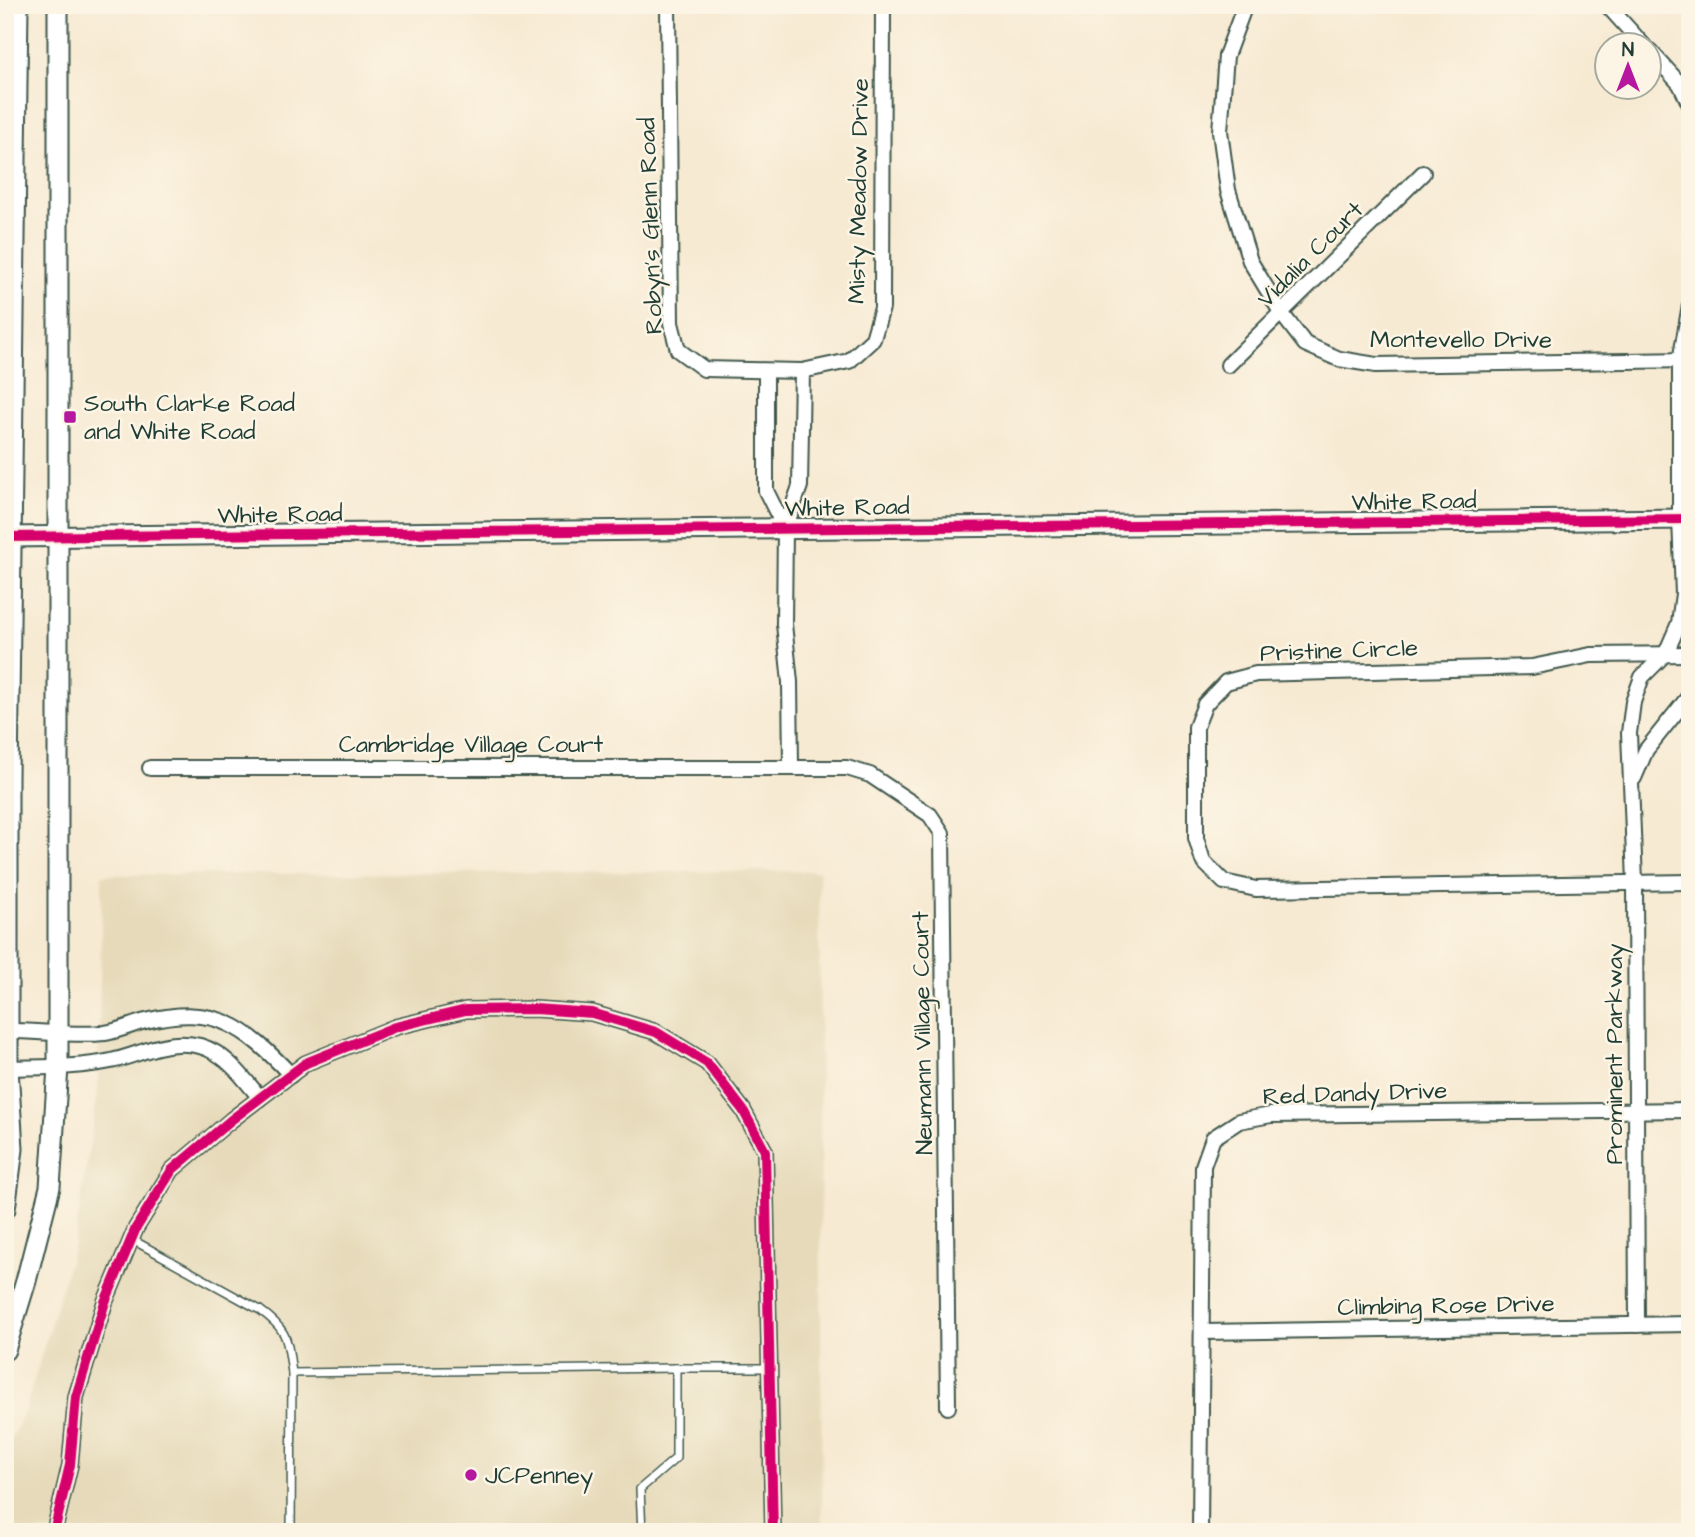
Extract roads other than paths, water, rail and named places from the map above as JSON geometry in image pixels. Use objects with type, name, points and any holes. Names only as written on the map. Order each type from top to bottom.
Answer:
[{"type":"street","points":[[5,1209],[13,1149],[8,1068],[9,537],[18,5]]},
{"type":"street","points":[[5,1350],[50,1187],[58,1067],[58,5]]},
{"type":"street","name":"Robyn's Glenn Road","points":[[668,5],[671,323],[678,350],[704,369],[766,371]]},
{"type":"street","name":"Misty Meadow Drive","points":[[766,371],[802,371],[849,361],[873,340],[881,307],[883,5]]},
{"type":"street","name":"Montevello Drive","points":[[1245,5],[1226,56],[1220,131],[1228,190],[1250,261],[1282,314],[1305,344],[1339,359],[1376,365],[1685,360]]},
{"type":"street","points":[[1607,5],[1631,32]]},
{"type":"street","points":[[1664,66],[1680,84],[1690,106]]},
{"type":"street","name":"Vidalia Court","points":[[1228,365],[1423,173]]},
{"type":"street","name":"Prominent Parkway","points":[[1637,1325],[1635,883],[1629,733],[1633,702],[1642,677],[1666,653],[1679,622],[1683,594],[1685,360],[1690,305]]},
{"type":"street","points":[[766,371],[766,491],[785,529]]},
{"type":"street","points":[[791,766],[790,682],[784,624],[785,529],[800,486],[802,371]]},
{"type":"street","name":"White Road","points":[[9,537],[1685,519]]},
{"type":"street","points":[[1666,653],[1690,654]]},
{"type":"street","name":"Pristine Circle","points":[[1666,653],[1591,655],[1532,667],[1256,674],[1226,682],[1205,704],[1196,727],[1196,838],[1203,861],[1224,883],[1256,889],[1690,883]]},
{"type":"street","name":"Prominent Parkway","points":[[1632,783],[1646,750],[1690,695]]},
{"type":"street","name":"Cambridge Village Court","points":[[150,768],[791,766]]},
{"type":"street","name":"Neumann Village Court","points":[[791,766],[847,768],[870,775],[930,815],[942,833],[948,1408]]},
{"type":"street","points":[[54,1532],[70,1465],[76,1397],[105,1302],[131,1239],[172,1170],[306,1063],[395,1027],[466,1010],[535,1009],[592,1013],[656,1032],[707,1063],[743,1110],[765,1152],[773,1532]]},
{"type":"street","points":[[8,1031],[106,1032],[184,1014],[214,1017],[241,1028],[291,1075]]},
{"type":"street","points":[[8,1068],[58,1067],[113,1061],[162,1046],[192,1043],[214,1050],[228,1061],[260,1098]]},
{"type":"street","name":"Red Dandy Drive","points":[[1200,1532],[1203,1166],[1213,1138],[1239,1121],[1271,1115],[1690,1110]]},
{"type":"street","name":"Climbing Rose Drive","points":[[1203,1332],[1690,1324]]},
{"type":"lane","points":[[131,1239],[260,1310],[279,1324],[288,1342],[292,1373],[291,1532]]},
{"type":"lane","points":[[642,1532],[640,1489],[676,1458],[676,1368]]},
{"type":"lane","points":[[292,1373],[770,1368]]},
{"type":"place","name":"South Clarke Road and White Road","points":[[70,417]]},
{"type":"place","name":"JCPenney","points":[[471,1475]]}]
